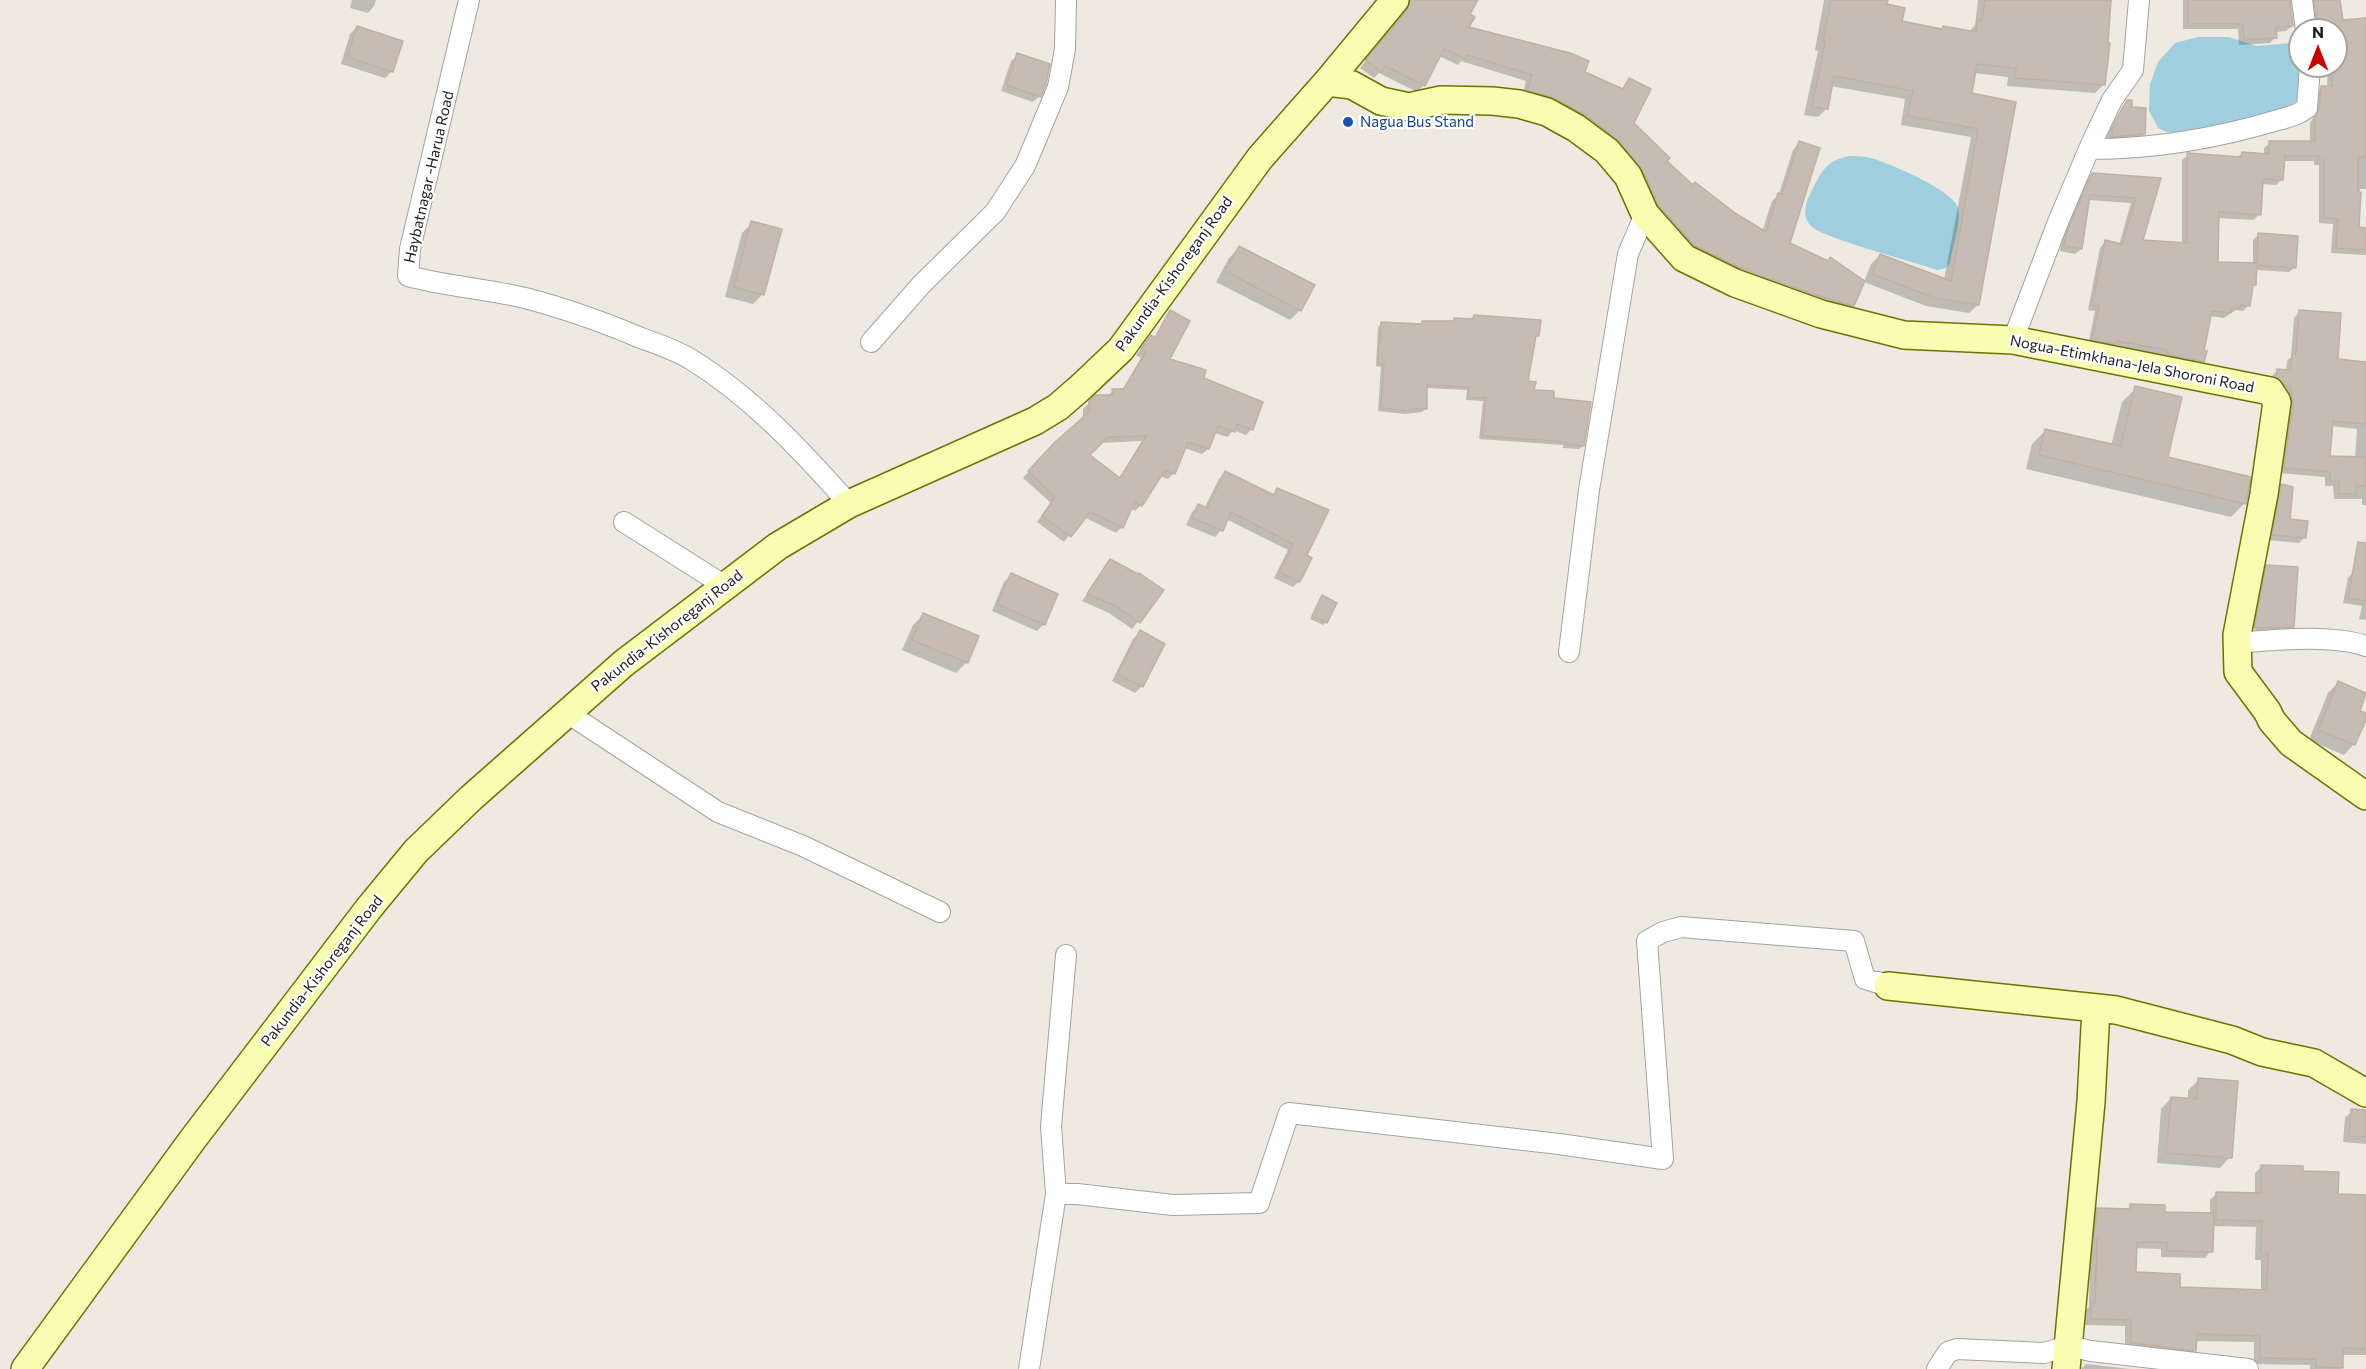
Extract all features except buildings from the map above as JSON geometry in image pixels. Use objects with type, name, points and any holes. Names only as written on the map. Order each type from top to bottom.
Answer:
[{"type":"street","name":"Haybatnagar -Harua Road","points":[[469,0],[410,249],[408,276],[523,298],[559,308],[619,329],[689,358],[718,377],[800,448],[849,504]]},
{"type":"street","points":[[872,342],[921,285],[995,212],[1025,166],[1058,87],[1065,49],[1066,0]]},
{"type":"street","name":"Pakundia-Kishoreganj Road","points":[[25,1369],[193,1139],[416,851],[566,712],[624,663],[778,546],[849,504],[1035,421],[1058,407],[1082,387],[1121,349],[1260,158],[1395,0]]},
{"type":"street","points":[[2013,340],[2058,222],[2090,148],[2112,100],[2133,70],[2139,0]]},
{"type":"street","points":[[2302,0],[2304,18]]},
{"type":"street","points":[[2090,148],[2129,149],[2176,142],[2256,128],[2296,116],[2307,108],[2309,78]]},
{"type":"street","name":"Nogua-Etimkhana-Jela Shoroni Road","points":[[1327,82],[1352,85],[1381,101],[1409,106],[1441,100],[1492,101],[1519,104],[1547,112],[1576,128],[1607,151],[1628,177],[1644,214],[1684,258],[1735,283],[1821,314],[1904,335],[2013,340],[2242,385],[2270,392],[2276,396],[2264,494],[2247,577],[2237,643],[2238,672],[2272,721],[2291,743],[2366,796]]},
{"type":"street","points":[[1569,652],[1589,490],[1628,254],[1644,214]]},
{"type":"street","points":[[624,522],[725,586]]},
{"type":"street","points":[[2237,643],[2292,639],[2354,642],[2366,646]]},
{"type":"street","points":[[566,712],[718,812],[803,846],[940,912]]},
{"type":"street","points":[[1056,1194],[1077,1194],[1173,1205],[1259,1203],[1289,1113],[1559,1144],[1663,1159],[1647,941],[1663,932],[1681,927],[1854,941],[1865,979],[1883,984],[2116,1010],[2232,1040],[2262,1052],[2314,1063],[2366,1093]]},
{"type":"street","points":[[1029,1369],[1056,1194],[1051,1126],[1066,956]]},
{"type":"street","points":[[2068,1358],[2091,1102],[2096,1009]]},
{"type":"street","points":[[1937,1369],[1948,1352],[1957,1349],[2044,1353],[2068,1358],[2091,1351],[2248,1369]]},
{"type":"water","points":[[2198,37],[2229,37],[2257,46],[2288,43],[2288,78],[2303,78],[2301,98],[2273,113],[2257,118],[2167,132],[2158,128],[2149,111],[2150,84],[2158,62],[2175,43]]},
{"type":"water","points":[[1849,156],[1867,157],[1903,170],[1932,185],[1954,201],[1958,208],[1959,220],[1950,263],[1946,268],[1937,270],[1870,250],[1832,237],[1811,226],[1805,212],[1817,181],[1831,163]]},
{"type":"place","name":"Nagua Bus Stand","points":[[1348,122]]}]
